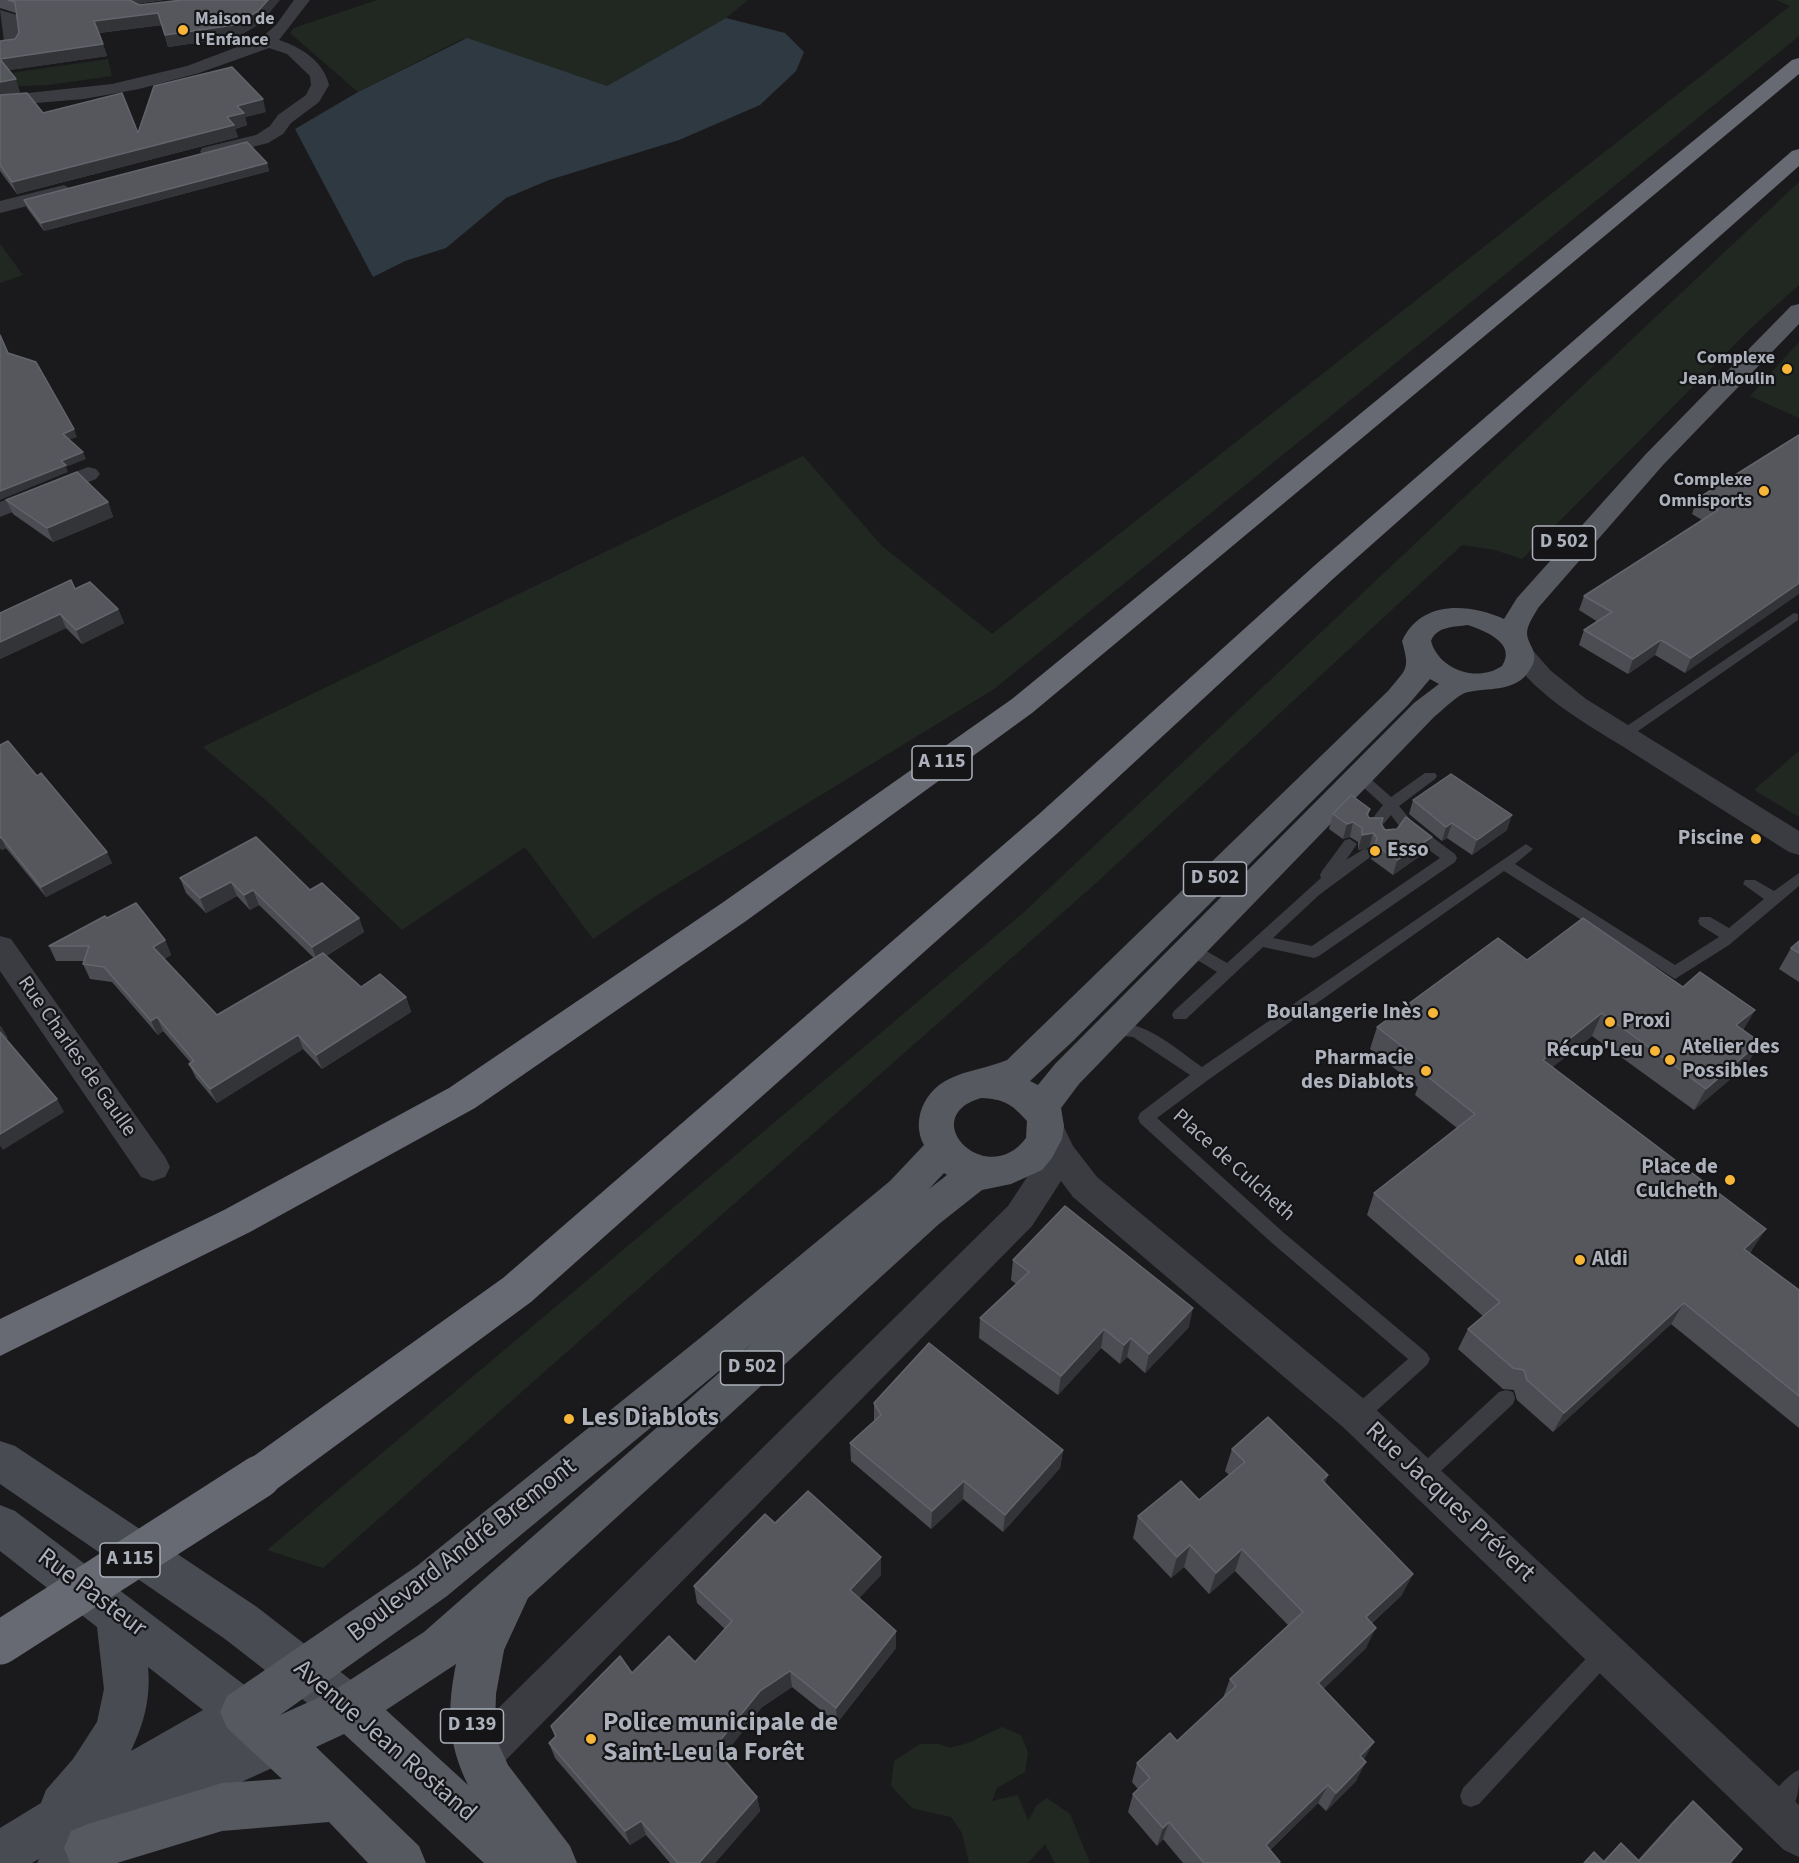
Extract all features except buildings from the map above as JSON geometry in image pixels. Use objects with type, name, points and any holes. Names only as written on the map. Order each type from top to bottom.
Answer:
[{"type":"highway","name":"A 115","points":[[0,1338],[237,1221],[462,1098],[734,912],[1022,706],[1799,64]]},
{"type":"highway","name":"A 115","points":[[0,1643],[259,1477],[517,1290],[1050,822],[1324,572],[1799,155]]},
{"type":"main road","name":"D 502","points":[[1517,645],[1514,626],[1527,604],[1654,460],[1799,311]]},
{"type":"main road","name":"D 502","points":[[1470,616],[1487,610],[1509,594],[1654,460]]},
{"type":"main road","points":[[1470,616],[1491,623],[1517,645],[1520,666],[1503,679],[1490,683],[1461,682],[1433,670],[1422,660],[1416,649],[1416,638],[1421,629],[1431,622],[1445,617],[1470,616]]},
{"type":"main road","name":"D 502","points":[[992,1082],[1019,1070],[1061,1031],[1398,698],[1420,672],[1422,660]]},
{"type":"main road","name":"D 502","points":[[1044,1118],[1066,1074],[1424,710],[1461,682]]},
{"type":"main road","points":[[992,1082],[1004,1084],[1026,1094],[1044,1118],[1045,1136],[1033,1157],[998,1171],[965,1167],[943,1149],[935,1126],[943,1102],[964,1087],[992,1082]]},
{"type":"main road","name":"Boulevard André Bremont","points":[[243,1712],[306,1671],[432,1581],[719,1347],[903,1192],[943,1149]]},
{"type":"main road","name":"Boulevard André Bremont","points":[[278,1742],[350,1707],[440,1648],[926,1213],[969,1179],[998,1171]]},
{"type":"main road","name":"Avenue Jean Rostand","points":[[521,1575],[487,1634],[476,1673],[472,1728],[480,1756],[498,1790],[553,1863]]},
{"type":"main road","name":"Avenue Jean Rostand","points":[[350,1707],[519,1863]]},
{"type":"main road","points":[[243,1712],[338,1798],[402,1863]]},
{"type":"main road","points":[[63,1847],[222,1807],[338,1798]]},
{"type":"street","points":[[0,101],[52,98],[137,85],[206,66],[267,42],[288,23],[302,0]]},
{"type":"street","points":[[5,17],[8,49]]},
{"type":"street","points":[[192,157],[262,139],[277,130],[284,119],[313,98],[320,85],[318,75],[293,50],[267,42]]},
{"type":"street","points":[[0,207],[81,186]]},
{"type":"street","points":[[0,510],[88,474]]},
{"type":"street","points":[[1517,645],[1541,676],[1577,705],[1799,845]]},
{"type":"street","points":[[1503,679],[1577,705]]},
{"type":"street","name":"Rue Charles de Gaulle","points":[[0,946],[153,1167]]},
{"type":"street","name":"Rue Jacques Prévert","points":[[1044,1118],[1061,1155],[1085,1187],[1357,1416],[1787,1823]]},
{"type":"street","name":"Rue Jacques Prévert","points":[[998,1171],[1047,1175],[1085,1187]]},
{"type":"street","points":[[480,1756],[1020,1216],[1047,1175]]},
{"type":"street","name":"Avenue Jean Rostand","points":[[0,1460],[245,1626],[350,1707]]},
{"type":"street","name":"Rue Pasteur","points":[[0,1525],[243,1712]]},
{"type":"street","points":[[63,1847],[82,1787],[100,1759],[123,1714],[125,1660],[116,1612]]},
{"type":"street","name":"Boulevard André Bremont","points":[[63,1847],[243,1712]]},
{"type":"street","name":"Boulevard André Bremont","points":[[0,1856],[63,1847],[278,1742]]},
{"type":"lane","points":[[1623,735],[1794,617]]},
{"type":"lane","points":[[1260,941],[1314,952],[1450,858],[1408,826],[1396,811],[1359,776]]},
{"type":"lane","points":[[1372,828],[1396,811],[1430,776]]},
{"type":"lane","points":[[1391,831],[1396,811]]},
{"type":"lane","points":[[1314,891],[1350,844]]},
{"type":"lane","name":"Place de Culcheth","points":[[1357,1416],[1421,1359],[1278,1238],[1146,1118],[1202,1075],[1526,849]]},
{"type":"lane","points":[[1180,1015],[1314,891],[1364,854]]},
{"type":"lane","points":[[1504,864],[1675,973],[1730,936],[1799,878]]},
{"type":"lane","points":[[1749,885],[1776,899]]},
{"type":"lane","points":[[1705,921],[1730,936]]},
{"type":"lane","points":[[1189,948],[1228,971]]},
{"type":"lane","points":[[1110,1030],[1136,1031],[1202,1075]]},
{"type":"lane","points":[[1422,1476],[1506,1398]]},
{"type":"lane","points":[[1471,1796],[1606,1652]]},
{"type":"lane","points":[[1787,1823],[1799,1781]]},
{"type":"shaded area","points":[[377,0],[748,0],[726,18],[607,86],[462,39],[358,92],[290,33],[294,28]]},
{"type":"shaded area","points":[[1776,0],[1799,0],[1799,36],[994,689],[651,899],[593,939],[525,847],[402,930],[268,802],[203,747],[803,456],[882,546],[992,634],[1790,6]]},
{"type":"shaded area","points":[[726,18],[785,33],[804,52],[796,71],[760,105],[679,140],[549,180],[506,198],[446,248],[405,261],[373,277],[295,129],[358,92],[467,38],[607,86]]},
{"type":"shaded area","points":[[108,59],[112,76],[48,85],[0,87],[11,73]]},
{"type":"shaded area","points":[[1799,182],[1799,285],[1751,328],[1522,559],[1495,550],[1462,545],[1096,883],[323,1568],[267,1550],[1023,913]]},
{"type":"shaded area","points":[[0,244],[23,275],[0,283]]},
{"type":"shaded area","name":"Complexe Jean Moulin","points":[[1799,342],[1799,418],[1750,396]]},
{"type":"shaded area","points":[[1799,751],[1799,817],[1754,790]]},
{"type":"shaded area","points":[[1002,1727],[1021,1735],[1028,1752],[1025,1772],[997,1788],[992,1801],[1018,1795],[1028,1821],[1037,1805],[1047,1798],[1070,1814],[1090,1863],[1055,1863],[1045,1844],[1028,1863],[969,1863],[962,1833],[951,1817],[912,1808],[891,1786],[894,1761],[920,1744],[939,1744],[950,1748],[968,1743]]},
{"type":"place","name":"Maison de l'Enfance","points":[[183,30]]},
{"type":"place","name":"Complexe Jean Moulin","points":[[1787,369]]},
{"type":"place","name":"Complexe Omnisports","points":[[1764,491]]},
{"type":"place","name":"Piscine","points":[[1756,839]]},
{"type":"place","name":"Esso","points":[[1375,851]]},
{"type":"place","name":"Boulangerie Inès","points":[[1433,1013]]},
{"type":"place","name":"Proxi","points":[[1610,1022]]},
{"type":"place","name":"Récup'Leu","points":[[1655,1051]]},
{"type":"place","name":"Atelier des Possibles","points":[[1670,1060]]},
{"type":"place","name":"Pharmacie des Diablots","points":[[1426,1071]]},
{"type":"place","name":"Place de Culcheth","points":[[1730,1180]]},
{"type":"place","name":"Aldi","points":[[1580,1260]]},
{"type":"place","name":"Les Diablots","points":[[569,1419]]},
{"type":"place","name":"Police municipale de Saint-Leu la Forêt","points":[[591,1739]]}]
